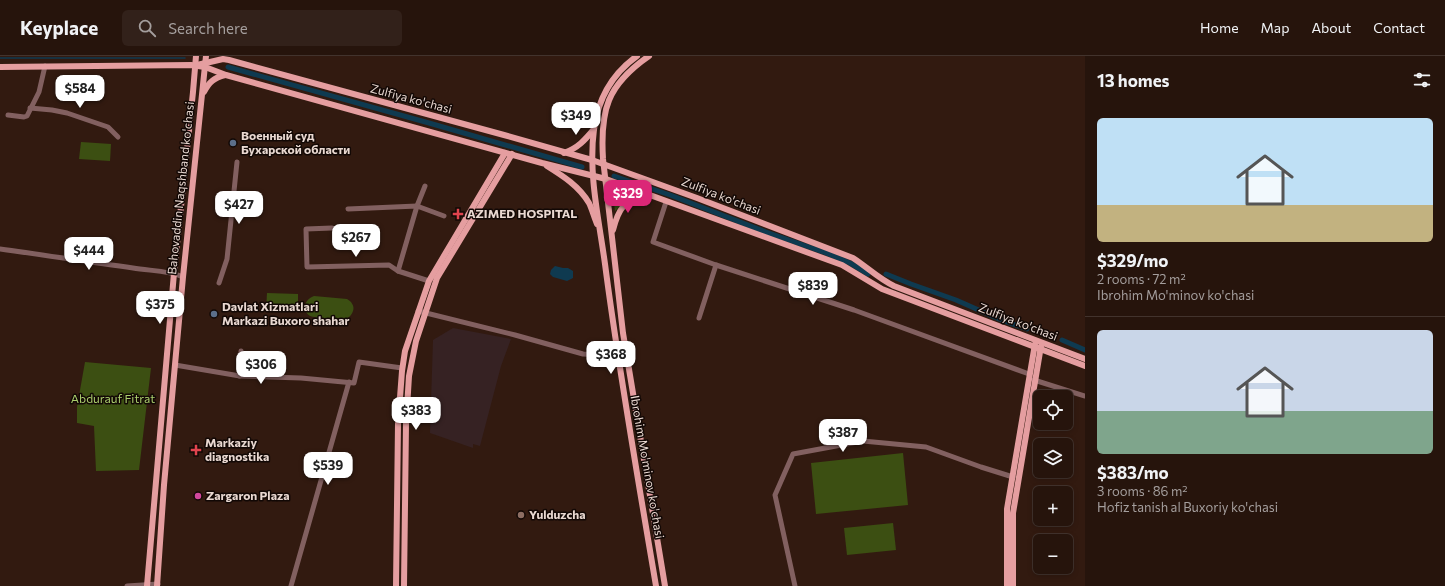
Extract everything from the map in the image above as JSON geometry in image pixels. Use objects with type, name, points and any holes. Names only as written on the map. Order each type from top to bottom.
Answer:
[{"type":"main road","name":"Bahovaddin Naqshband ko'chasi","points":[[147,585],[174,273],[196,56]]},
{"type":"main road","points":[[217,56],[223,59]]},
{"type":"main road","name":"Ibrohim Mo'minov ko'chasi","points":[[637,56],[626,64],[609,84],[602,97],[594,129],[592,160],[616,352],[656,586]]},
{"type":"main road","name":"Ibrohim Mo'minov ko'chasi","points":[[649,56],[636,64],[615,88],[606,108],[602,135],[623,334],[665,586]]},
{"type":"main road","name":"Zulfiya ko'chasi","points":[[205,62],[223,59],[504,135],[604,164],[853,258],[885,282],[1085,366]]},
{"type":"main road","name":"Bahovaddin Naqshband ko'chasi","points":[[158,585],[164,485],[205,62]]},
{"type":"main road","points":[[0,67],[195,65],[205,62]]},
{"type":"main road","name":"Zulfiya ko'chasi","points":[[205,62],[226,75],[542,163],[606,179],[842,265],[882,289],[1038,345],[1085,359]]},
{"type":"main road","points":[[201,97],[208,83],[216,77],[226,75]]},
{"type":"main road","points":[[564,153],[577,148],[594,129]]},
{"type":"main road","points":[[396,586],[398,424],[402,368],[405,351],[418,311],[432,279],[508,153]]},
{"type":"main road","points":[[542,163],[569,180],[580,190],[589,204],[601,234]]},
{"type":"main road","points":[[612,235],[616,218],[622,207],[639,196],[648,195]]},
{"type":"main road","points":[[404,586],[406,424],[410,376],[416,341],[426,313],[432,279]]},
{"type":"main road","points":[[614,335],[623,334]]},
{"type":"main road","points":[[1007,586],[1007,509],[1030,374],[1038,345]]},
{"type":"main road","points":[[1013,586],[1013,513],[1038,345]]},
{"type":"street","points":[[8,115],[24,118],[27,116],[39,92],[45,66]]},
{"type":"street","points":[[30,108],[67,113],[108,127],[118,137]]},
{"type":"street","points":[[219,283],[227,259],[237,162]]},
{"type":"street","points":[[398,271],[417,206],[425,186]]},
{"type":"street","points":[[666,202],[653,242],[716,265],[854,310],[1030,374]]},
{"type":"street","points":[[348,208],[417,206],[444,216]]},
{"type":"street","points":[[332,228],[306,229],[307,267],[389,265],[398,271],[432,279]]},
{"type":"street","points":[[0,249],[155,272],[174,273],[183,278]]},
{"type":"street","points":[[699,318],[716,265]]},
{"type":"street","points":[[418,311],[515,335],[583,354],[600,355],[616,352]]},
{"type":"street","points":[[240,376],[241,351]]},
{"type":"street","points":[[175,365],[240,376],[354,383],[359,362],[402,368]]},
{"type":"street","points":[[1034,380],[1085,396]]},
{"type":"street","points":[[291,586],[349,382]]},
{"type":"street","points":[[795,586],[775,495],[793,454],[863,441],[926,447],[1013,477]]},
{"type":"street","points":[[127,586],[158,585]]},
{"type":"shaded area","points":[[453,328],[511,339],[501,366],[480,446],[473,444],[473,448],[430,433],[433,340]]},
{"type":"green space","points":[[81,142],[111,144],[110,161],[79,159]]},
{"type":"green space","points":[[612,187],[635,194],[615,211]]},
{"type":"green space","points":[[267,293],[298,294],[298,312],[266,311]]},
{"type":"green space","points":[[311,297],[347,299],[353,306],[353,312],[349,317],[344,319],[310,316],[307,314],[305,305]]},
{"type":"green space","name":"Abdurauf Fitrat","points":[[85,362],[151,368],[139,470],[96,471],[94,426],[77,423],[77,407]]},
{"type":"green space","points":[[903,453],[908,505],[816,514],[811,463]]},
{"type":"green space","points":[[893,523],[896,550],[847,555],[844,528]]},
{"type":"water","points":[[555,266],[568,268],[573,271],[573,278],[567,281],[553,277],[550,274],[551,270]]},
{"type":"waterway","points":[[0,58],[185,58]]},
{"type":"waterway","points":[[228,67],[582,167]]},
{"type":"waterway","points":[[614,176],[670,195],[766,232],[826,253],[850,263],[868,274]]},
{"type":"waterway","points":[[886,274],[956,300],[999,319],[1027,329]]},
{"type":"waterway","points":[[1062,340],[1085,350]]},
{"type":"place","name":"Военный суд Бухарской области","points":[[233,143]]},
{"type":"place","name":"AZIMED HOSPITAL","points":[[458,214]]},
{"type":"place","name":"Davlat Xizmatlari Markazi Buxoro shahar","points":[[214,314]]},
{"type":"place","name":"Markaziy diagnostika","points":[[196,450]]},
{"type":"place","name":"Zargaron Plaza","points":[[198,496]]},
{"type":"place","name":"Yulduzcha","points":[[521,515]]}]
